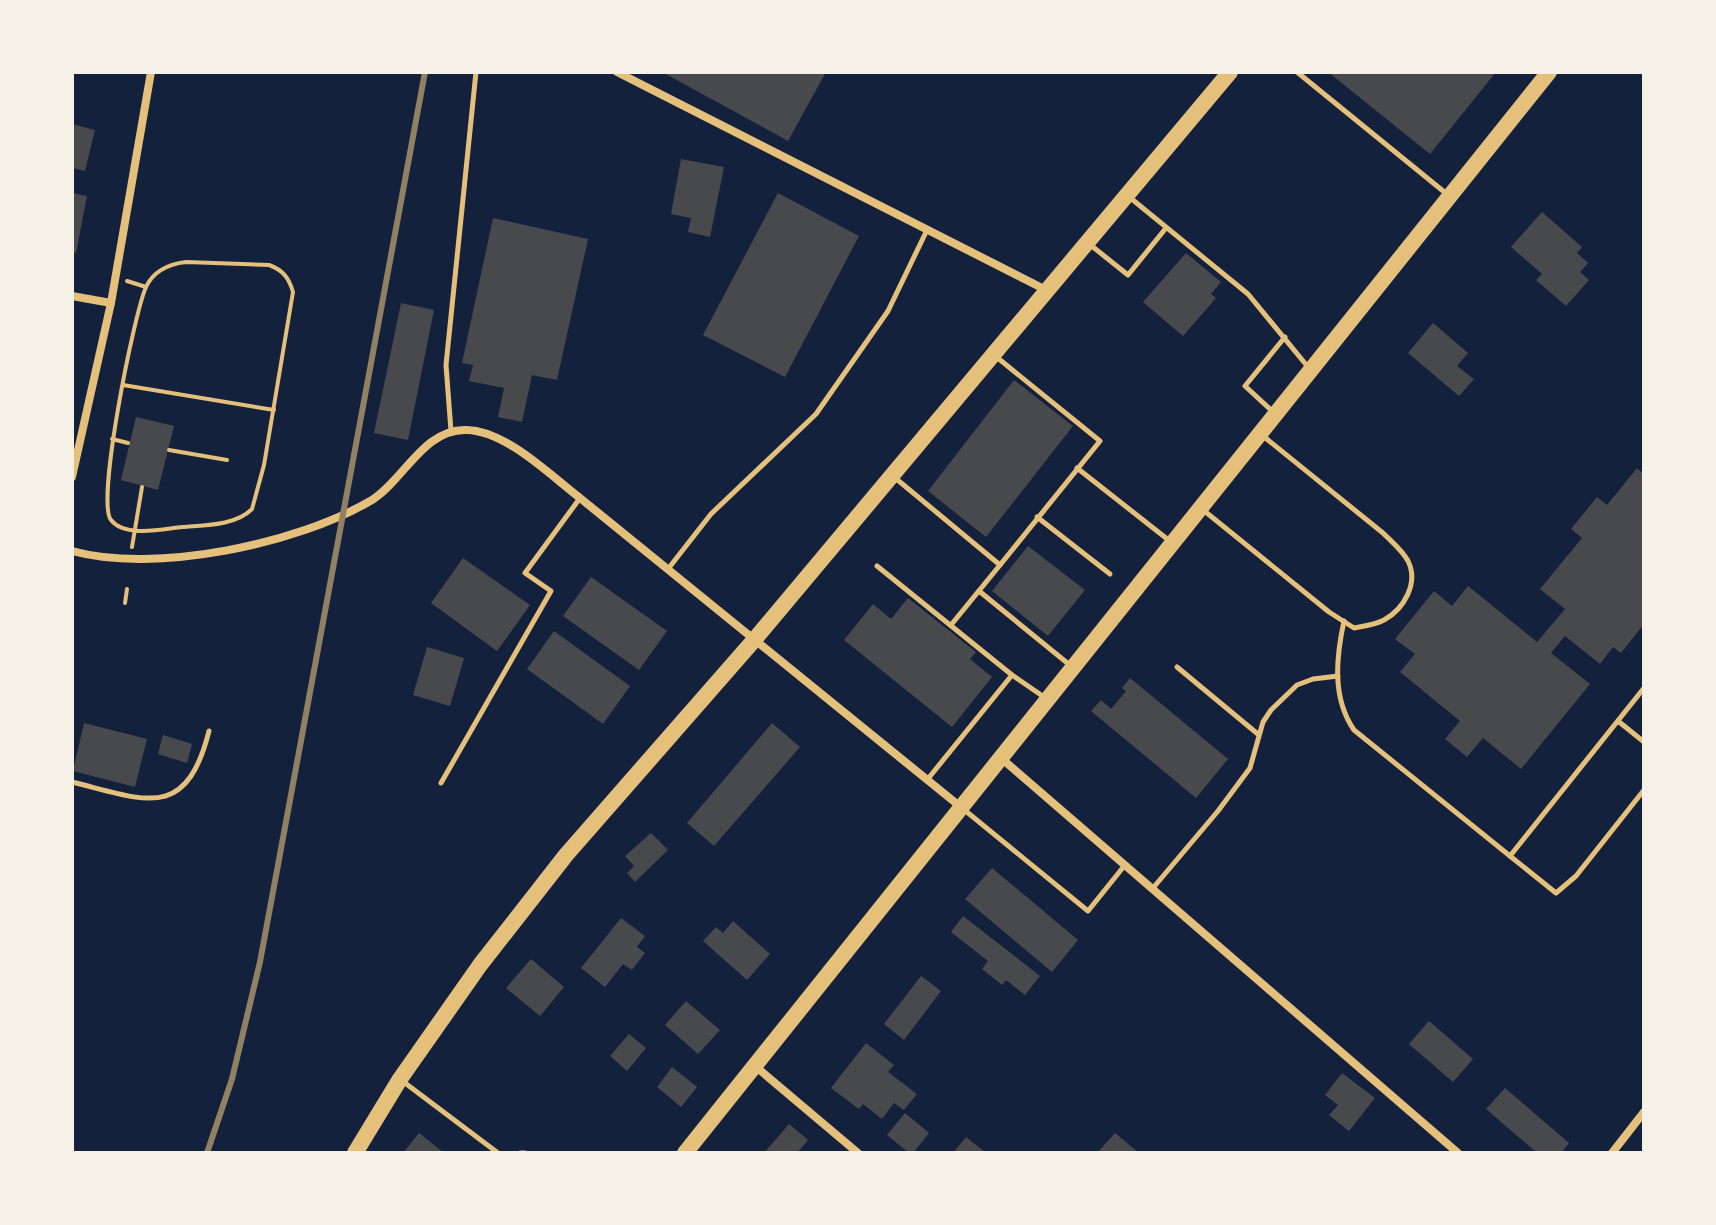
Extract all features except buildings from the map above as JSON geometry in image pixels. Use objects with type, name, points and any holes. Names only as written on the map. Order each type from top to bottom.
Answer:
[{"type":"main road","points":[[355,1153],[400,1079],[480,965],[566,855],[755,639],[1230,72]]},
{"type":"main road","points":[[685,1153],[1549,72]]},
{"type":"street","points":[[72,477],[111,303],[151,72]]},
{"type":"street","points":[[617,72],[1047,290]]},
{"type":"street","points":[[72,296],[111,303]]},
{"type":"street","points":[[72,551],[94,557],[181,556],[217,552],[286,536],[344,514],[375,498],[426,448],[451,432],[469,429],[497,438],[580,498],[962,808]]},
{"type":"street","points":[[1001,758],[1458,1153]]},
{"type":"street","points":[[755,1066],[858,1153]]},
{"type":"street","points":[[1612,1153],[1644,1112]]},
{"type":"lane","points":[[451,432],[446,365],[476,72]]},
{"type":"lane","points":[[1297,72],[1449,196]]},
{"type":"lane","points":[[1127,195],[1248,294],[1310,370]]},
{"type":"lane","points":[[1087,242],[1128,275],[1166,228]]},
{"type":"lane","points":[[667,570],[711,514],[816,414],[888,311],[927,230]]},
{"type":"lane","points":[[1275,415],[1245,386],[1285,337]]},
{"type":"lane","points":[[951,625],[1100,441],[993,355]]},
{"type":"lane","points":[[1201,508],[1354,628],[1383,621],[1394,613],[1411,587],[1409,564],[1383,533],[1260,434]]},
{"type":"lane","points":[[1077,468],[1173,544]]},
{"type":"lane","points":[[892,475],[1000,565]]},
{"type":"lane","points":[[441,783],[551,591],[525,573],[580,498]]},
{"type":"lane","points":[[1037,517],[1110,574]]},
{"type":"lane","points":[[877,566],[1012,675],[1048,700]]},
{"type":"lane","points":[[979,591],[1073,668]]},
{"type":"lane","points":[[1344,621],[1337,655],[1340,706],[1354,730],[1556,893],[1576,876],[1644,790]]},
{"type":"lane","points":[[1177,667],[1259,735]]},
{"type":"lane","points":[[927,780],[1012,675]]},
{"type":"lane","points":[[1153,888],[1250,768],[1259,735],[1271,710],[1297,685],[1313,679],[1338,676]]},
{"type":"lane","points":[[1510,856],[1644,688]]},
{"type":"lane","points":[[1618,721],[1644,742]]},
{"type":"lane","points":[[72,782],[148,799],[163,797],[191,779],[199,765],[209,731]]},
{"type":"lane","points":[[962,808],[1088,911],[1126,864]]},
{"type":"lane","points":[[400,1079],[498,1153]]},
{"type":"path","points":[[186,262],[269,265],[284,274],[293,292],[264,465],[252,509],[247,514],[217,524],[134,529],[114,524],[105,507],[112,439],[123,385],[146,287],[160,269],[186,262]]},
{"type":"path","points":[[127,281],[146,287]]},
{"type":"path","points":[[123,385],[274,410]]},
{"type":"path","points":[[112,439],[128,443]]},
{"type":"path","points":[[169,450],[227,460]]},
{"type":"path","points":[[132,547],[142,487]]},
{"type":"path","points":[[125,603],[127,589]]},
{"type":"railway","points":[[207,1153],[232,1079],[260,962],[425,72]]}]
